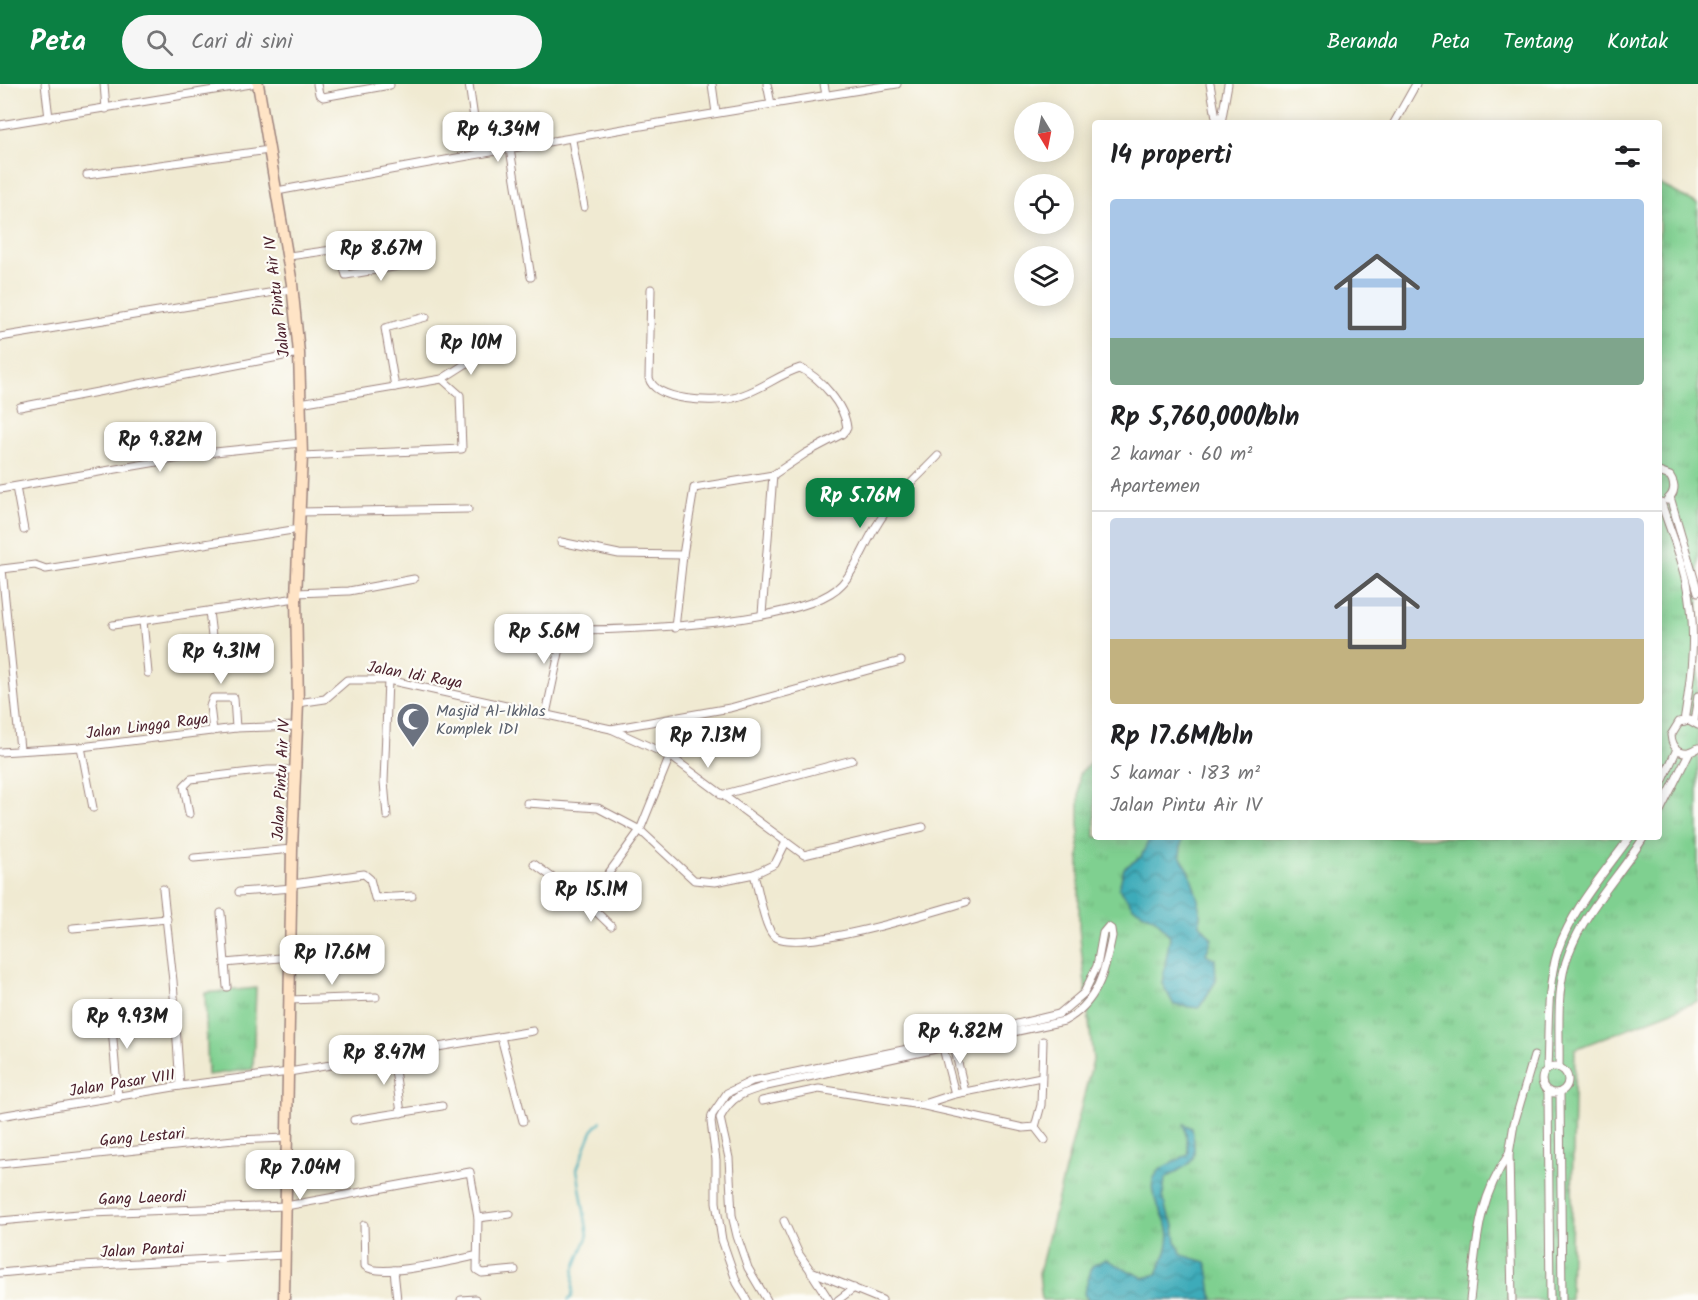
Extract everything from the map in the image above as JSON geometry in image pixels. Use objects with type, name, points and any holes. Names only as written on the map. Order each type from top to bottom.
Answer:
[{"type":"main road","name":"Jalan Pintu Air IV","points":[[258,84],[289,256],[299,353],[302,443],[296,596],[298,703],[292,849],[284,1300]]},
{"type":"street","points":[[45,84],[49,118]]},
{"type":"street","points":[[104,84],[106,110]]},
{"type":"street","points":[[0,125],[106,110],[251,84]]},
{"type":"street","points":[[316,84],[319,94],[323,97],[390,85]]},
{"type":"street","points":[[469,84],[479,153]]},
{"type":"street","points":[[712,84],[716,113]]},
{"type":"street","points":[[767,84],[771,104]]},
{"type":"street","points":[[824,84],[826,95]]},
{"type":"street","points":[[277,191],[479,153],[572,140],[716,113],[897,84]]},
{"type":"street","points":[[1210,84],[1218,120]]},
{"type":"street","points":[[1220,120],[1228,84]]},
{"type":"street","points":[[1396,120],[1416,84]]},
{"type":"street","points":[[572,140],[584,207]]},
{"type":"street","points":[[510,149],[531,277]]},
{"type":"street","points":[[87,175],[269,150]]},
{"type":"street","points":[[289,256],[339,249],[346,275],[411,264]]},
{"type":"street","points":[[0,337],[293,289]]},
{"type":"street","points":[[651,289],[649,378],[656,390],[670,396],[732,399],[801,368],[820,381],[845,416],[846,431],[773,475],[694,488],[683,555],[675,628]]},
{"type":"street","points":[[395,387],[385,328],[426,317]]},
{"type":"street","points":[[300,403],[442,379],[486,351]]},
{"type":"street","points":[[20,407],[299,353]]},
{"type":"street","points":[[302,456],[462,449],[460,395],[442,379]]},
{"type":"street","points":[[0,489],[215,452],[302,443]]},
{"type":"street","points":[[546,714],[563,634],[571,630],[675,628],[762,614],[815,602],[843,583],[878,522],[938,456]]},
{"type":"street","points":[[1662,473],[1673,480],[1674,489],[1670,497],[1662,501]]},
{"type":"street","points":[[762,614],[773,475]]},
{"type":"street","points":[[16,487],[24,530]]},
{"type":"street","points":[[1670,497],[1698,592]]},
{"type":"street","points":[[1662,508],[1687,579],[1693,618],[1692,675],[1684,721],[1672,730],[1671,741],[1677,749],[1689,753]]},
{"type":"street","points":[[300,512],[468,509]]},
{"type":"street","points":[[20,749],[1,569],[35,565],[46,569],[299,529]]},
{"type":"street","points":[[561,542],[619,554],[683,555]]},
{"type":"street","points":[[113,625],[296,596],[349,591],[414,579]]},
{"type":"street","points":[[209,611],[216,670]]},
{"type":"street","points":[[143,621],[148,673]]},
{"type":"street","points":[[611,729],[730,708],[901,661]]},
{"type":"street","name":"Jalan Idi Raya","points":[[298,703],[325,699],[347,680],[388,680],[611,729],[670,756],[785,844],[804,855],[810,856],[923,827]]},
{"type":"street","points":[[387,816],[384,782],[388,680]]},
{"type":"street","points":[[1684,721],[1696,723],[1698,696]]},
{"type":"street","points":[[213,731],[210,706],[213,698],[234,698],[236,728]]},
{"type":"street","name":"Jalan Lingga Raya","points":[[0,752],[81,747],[236,728],[297,726]]},
{"type":"street","points":[[81,747],[93,808]]},
{"type":"street","points":[[1662,807],[1689,753],[1698,748]]},
{"type":"street","points":[[1662,782],[1677,749]]},
{"type":"street","points":[[587,903],[640,830],[670,756]]},
{"type":"street","points":[[721,795],[852,760]]},
{"type":"street","points":[[189,814],[184,786],[191,778],[268,770],[296,770]]},
{"type":"street","points":[[527,803],[598,808],[640,830],[694,880],[715,882],[754,873],[775,864],[785,844]]},
{"type":"street","points":[[1550,1300],[1548,1092],[1541,1081],[1547,1070],[1551,979],[1558,950],[1579,909],[1628,840]]},
{"type":"street","points":[[1559,1068],[1562,979],[1568,954],[1577,935],[1642,840]]},
{"type":"street","points":[[194,858],[292,849]]},
{"type":"street","points":[[534,864],[587,903],[611,926]]},
{"type":"street","points":[[754,873],[768,924],[773,935],[784,941],[800,943],[845,934],[966,902]]},
{"type":"street","points":[[238,892],[293,886],[364,874],[370,879],[375,898],[412,896]]},
{"type":"street","points":[[163,889],[168,919],[180,1086]]},
{"type":"street","points":[[221,913],[227,987]]},
{"type":"street","points":[[72,928],[168,919]]},
{"type":"street","points":[[767,1300],[748,1268],[732,1215],[729,1158],[720,1118],[737,1095],[859,1063],[943,1045],[953,1042],[1050,1017],[1067,1010],[1079,999],[1091,981],[1103,933],[1108,927],[1111,929],[1112,936],[1101,983],[1088,1003],[1073,1016],[1057,1024],[953,1042]]},
{"type":"street","points":[[225,963],[356,951],[374,946]]},
{"type":"street","points":[[1551,979],[1562,979]]},
{"type":"street","points":[[289,1000],[376,997]]},
{"type":"street","points":[[110,1004],[118,1098]]},
{"type":"street","name":"Jalan Pasar VIII","points":[[0,1116],[180,1086],[289,1072],[533,1031]]},
{"type":"street","points":[[501,1036],[511,1084],[523,1121]]},
{"type":"street","points":[[1035,1127],[1041,1105],[1043,1041]]},
{"type":"street","points":[[953,1042],[965,1092]]},
{"type":"street","points":[[943,1045],[955,1094]]},
{"type":"street","points":[[393,1055],[400,1113]]},
{"type":"street","points":[[1512,1300],[1509,1154],[1514,1124],[1534,1056]]},
{"type":"street","points":[[747,1300],[728,1260],[722,1240],[716,1202],[716,1160],[712,1115],[727,1093],[752,1081],[859,1063]]},
{"type":"street","points":[[1547,1070],[1559,1068],[1566,1072],[1568,1080],[1566,1088],[1560,1093],[1548,1092]]},
{"type":"street","points":[[920,1105],[955,1094],[1041,1077]]},
{"type":"street","points":[[762,1101],[819,1089],[920,1105],[1023,1128],[1035,1127]]},
{"type":"street","points":[[1560,1093],[1562,1300]]},
{"type":"street","points":[[354,1120],[442,1106]]},
{"type":"street","points":[[1035,1127],[1046,1140]]},
{"type":"street","name":"Gang Lestari","points":[[0,1164],[234,1140],[287,1138]]},
{"type":"street","points":[[1470,1300],[1484,1200],[1494,1175],[1509,1154]]},
{"type":"street","points":[[716,1160],[729,1158]]},
{"type":"street","name":"Gang Laeordi","points":[[0,1221],[90,1213],[286,1206],[470,1172],[478,1218]]},
{"type":"street","points":[[510,1214],[478,1218],[475,1256],[477,1270],[482,1273],[515,1270]]},
{"type":"street","points":[[784,1221],[799,1254],[829,1300]]},
{"type":"street","points":[[364,1225],[365,1266],[370,1270],[394,1270],[475,1256]]},
{"type":"street","name":"Jalan Pantai","points":[[0,1273],[63,1267],[285,1255]]},
{"type":"street","points":[[394,1270],[397,1300]]},
{"type":"street","points":[[811,1271],[882,1300]]},
{"type":"street","points":[[838,1300],[854,1288]]},
{"type":"street","points":[[461,1300],[475,1299]]},
{"type":"green space","points":[[1662,186],[1698,204],[1698,1001],[1575,1049],[1570,1300],[1042,1300],[1039,1273],[1093,1060],[1079,928],[1079,774],[1092,761],[1092,840],[1662,840]]},
{"type":"green space","points":[[256,988],[253,1069],[208,1075],[205,993]]},
{"type":"water","points":[[1149,840],[1182,840],[1180,856],[1189,870],[1200,906],[1200,924],[1212,939],[1206,954],[1215,959],[1216,981],[1199,1008],[1174,1005],[1162,983],[1170,937],[1157,920],[1133,907],[1119,888],[1124,868],[1141,857]]},
{"type":"water","points":[[1184,1124],[1192,1128],[1194,1156],[1188,1165],[1165,1179],[1163,1196],[1182,1255],[1206,1262],[1213,1300],[1088,1300],[1084,1294],[1092,1266],[1105,1259],[1144,1278],[1157,1274],[1166,1252],[1169,1235],[1166,1222],[1155,1199],[1152,1184],[1161,1169],[1189,1153]]},
{"type":"waterway","points":[[568,1300],[572,1297],[574,1270],[588,1235],[577,1169],[592,1131],[601,1121]]},
{"type":"place","name":"Masjid Al-Ikhlas Komplek IDI","points":[[413,748]]}]
